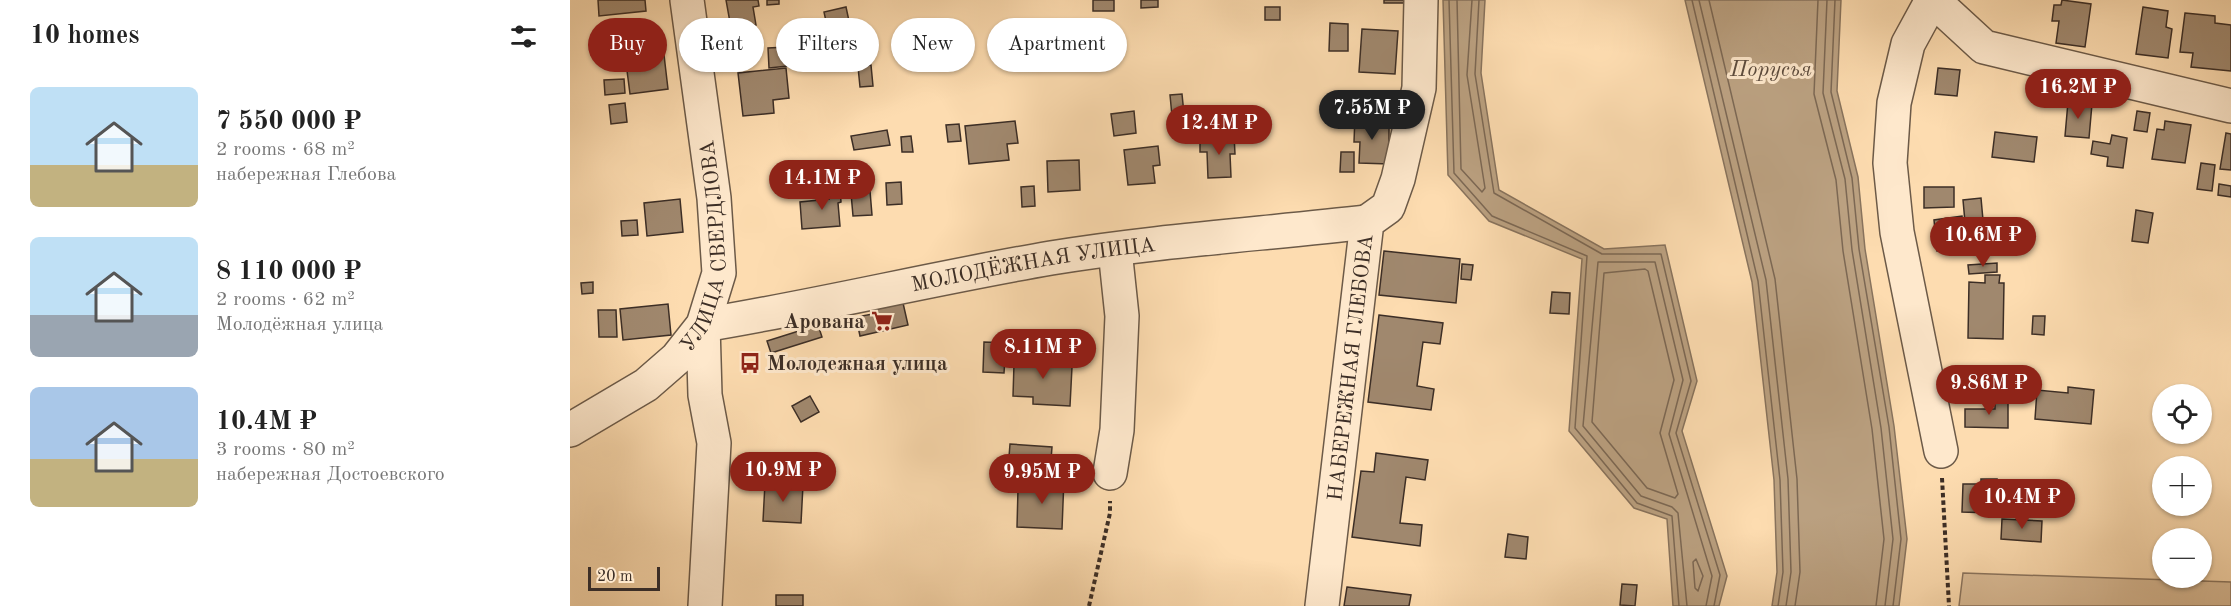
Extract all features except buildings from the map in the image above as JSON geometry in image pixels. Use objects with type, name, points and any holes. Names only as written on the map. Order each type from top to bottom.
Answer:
[{"type":"street","name":"УЛИЦА СВЕРДЛОВА","points":[[570,430],[646,385],[677,358],[703,325],[719,273],[714,198],[687,0]]},
{"type":"street","name":"НАБЕРЕЖНАЯ ГЛЕБОВА","points":[[1322,606],[1367,222],[1388,207],[1398,179],[1419,88],[1421,0]]},
{"type":"street","points":[[1941,451],[1897,232],[1890,163],[1894,104],[1908,44],[1933,0],[1984,47],[2231,106]]},
{"type":"street","name":"МОЛОДЁЖНАЯ УЛИЦА","points":[[703,325],[792,310],[913,284],[1053,258],[1367,222]]},
{"type":"street","points":[[1110,473],[1117,430],[1122,316],[1115,250]]},
{"type":"street","points":[[703,325],[705,395],[714,443],[705,606]]},
{"type":"path","points":[[1941,451],[1949,606]]},
{"type":"path","points":[[1089,606],[1110,513],[1110,473]]},
{"type":"shaded area","points":[[1963,573],[2152,579],[2152,588],[2212,588],[2212,581],[2231,582],[2231,606],[1959,606]]},
{"type":"water","points":[[1443,0],[1485,0],[1481,73],[1499,190],[1604,249],[1665,245],[1697,381],[1682,431],[1727,576],[1719,606],[1673,606],[1667,519],[1634,508],[1569,431],[1582,259],[1489,221],[1448,175]]},
{"type":"water","name":"Порусья","points":[[1685,0],[1841,0],[1837,91],[1858,177],[1865,249],[1894,426],[1907,539],[1899,606],[1772,606],[1777,572],[1774,480],[1752,282]]},
{"type":"place","name":"Арована","points":[[882,321]]},
{"type":"place","name":"Молодежная улица","points":[[750,363]]}]
